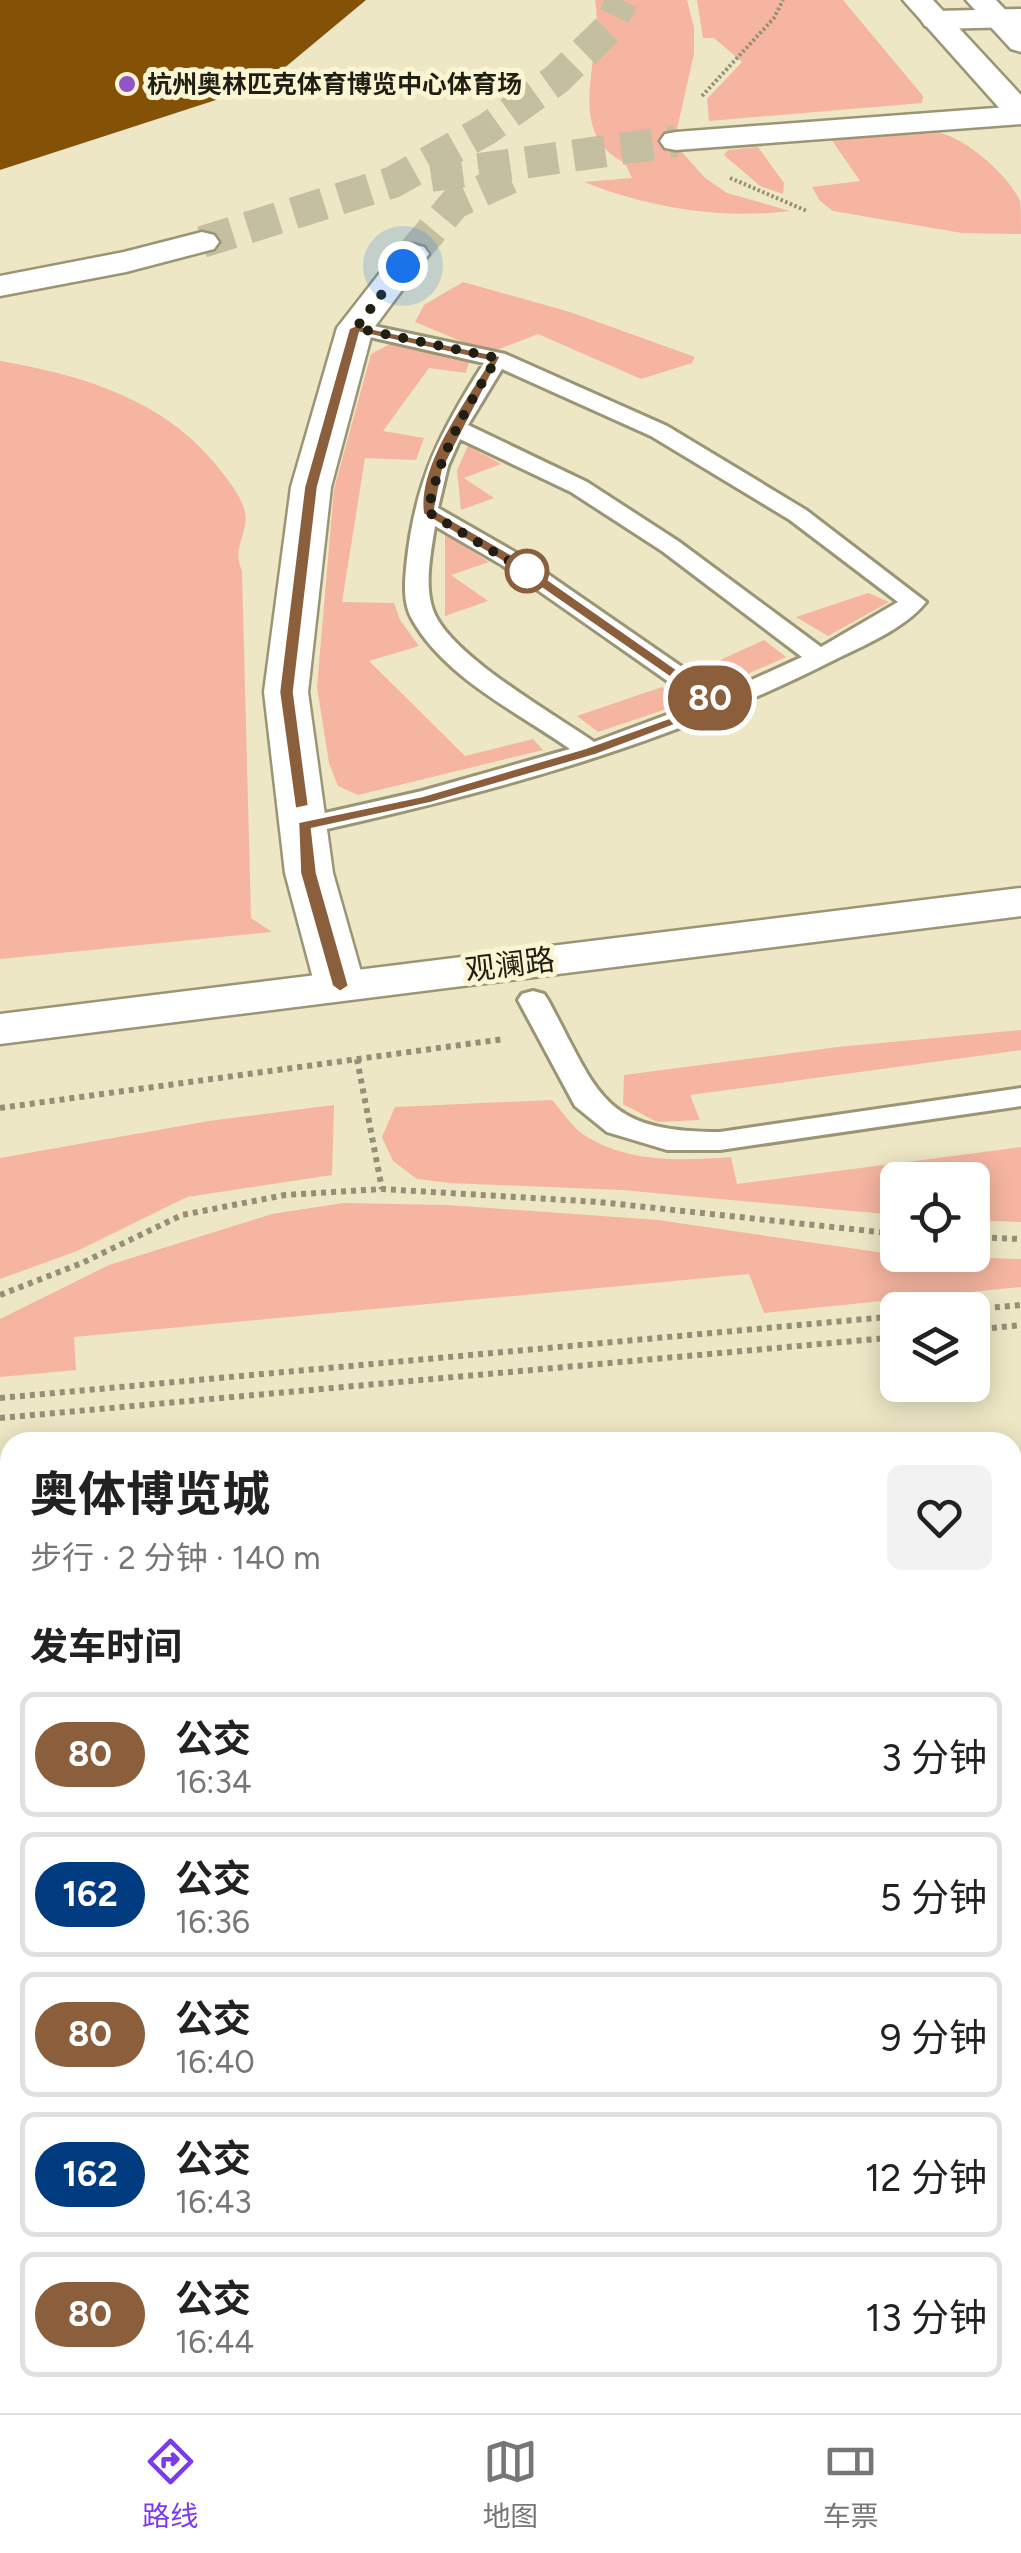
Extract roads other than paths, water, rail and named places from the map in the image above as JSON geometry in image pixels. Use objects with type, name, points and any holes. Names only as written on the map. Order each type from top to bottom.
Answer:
[{"type":"street","points":[[926,10],[1000,12],[1021,43]]},
{"type":"street","points":[[926,10],[1021,114]]},
{"type":"street","points":[[676,141],[1021,114]]},
{"type":"street","points":[[0,286],[126,262],[202,242]]},
{"type":"street","points":[[340,986],[308,873],[286,692],[311,487],[356,328],[412,254]]},
{"type":"street","name":"观澜路","points":[[0,1030],[1021,902]]},
{"type":"street","name":"观澜路","points":[[0,1066],[542,1016],[1021,940]]},
{"type":"lane","points":[[304,826],[425,800],[591,752],[720,705],[885,624],[914,602],[798,515],[659,430],[497,358],[356,328]]},
{"type":"lane","points":[[497,358],[455,428],[436,470],[416,582],[420,614],[463,660],[591,752]]},
{"type":"lane","points":[[455,428],[579,487],[670,546],[820,658]]},
{"type":"lane","points":[[428,512],[510,560],[720,705]]},
{"type":"lane","points":[[542,1016],[586,1099],[618,1124],[667,1142],[720,1140],[1021,1097]]},
{"type":"tunnel","points":[[202,242],[393,182],[487,129],[557,79],[608,29],[622,0]]},
{"type":"tunnel","points":[[431,176],[676,141]]},
{"type":"tunnel","points":[[412,254],[455,203],[510,178]]},
{"type":"place","name":"杭州奥林匹克体育博览中心体育场","points":[[127,84]]}]
